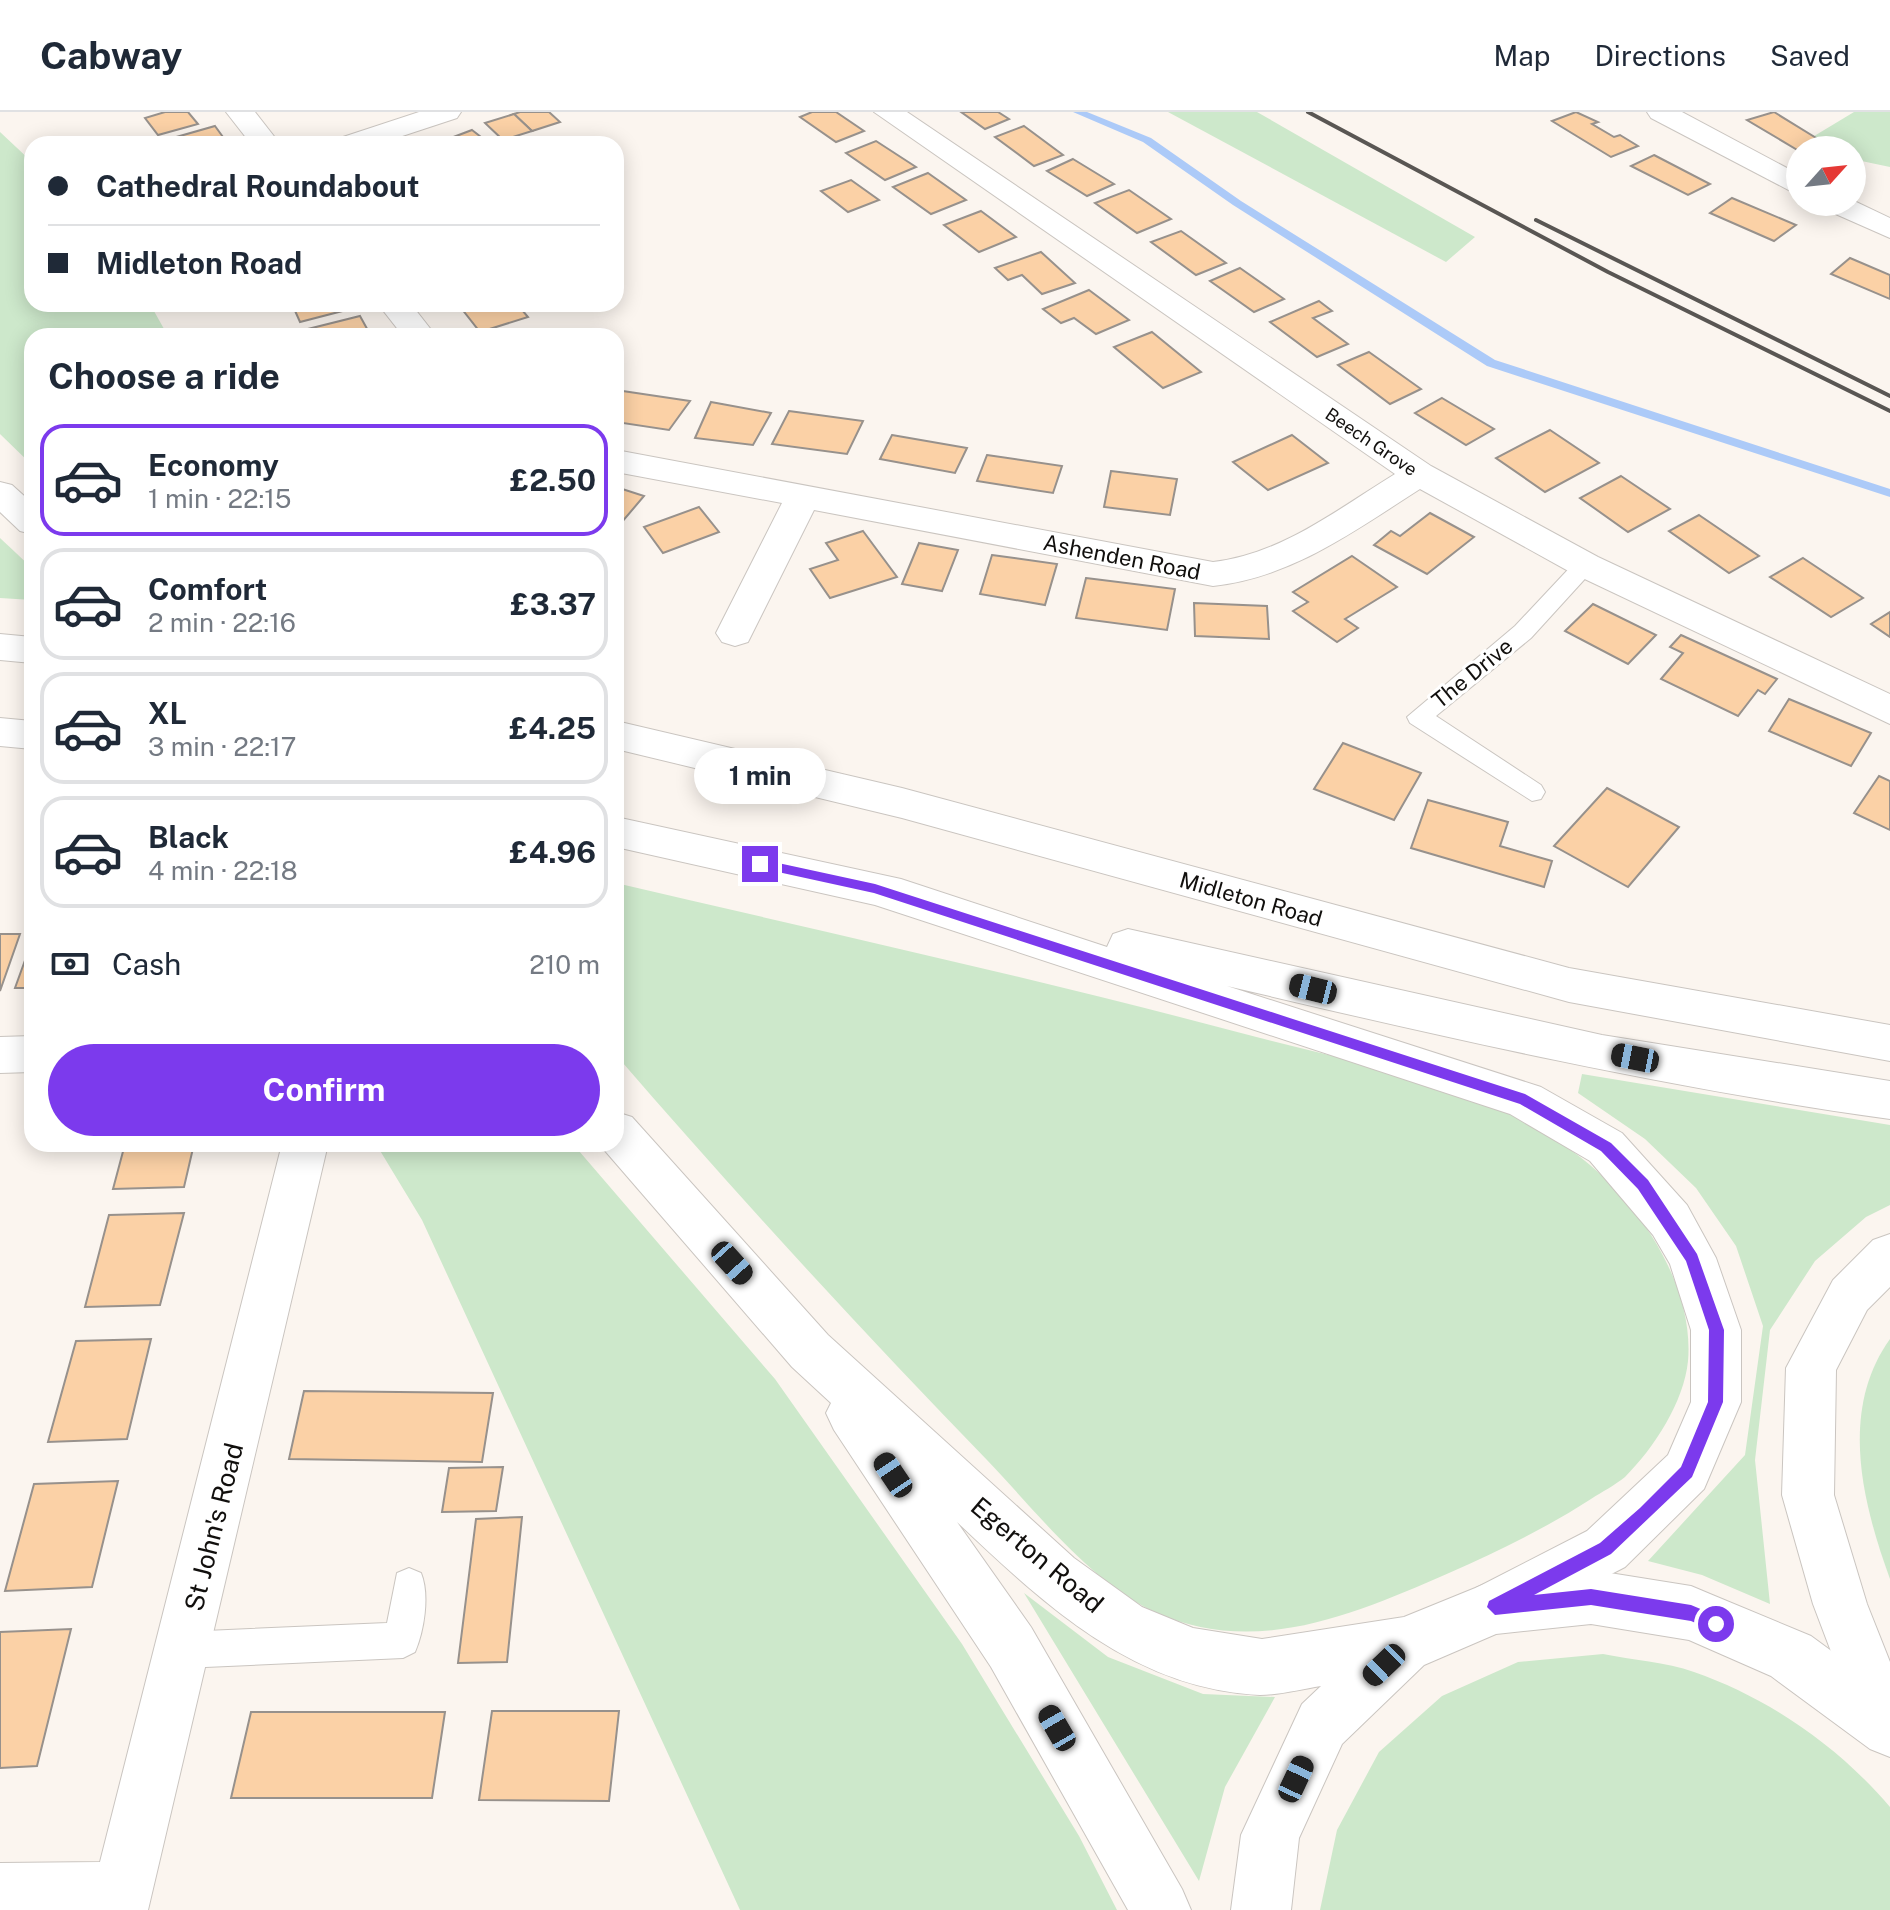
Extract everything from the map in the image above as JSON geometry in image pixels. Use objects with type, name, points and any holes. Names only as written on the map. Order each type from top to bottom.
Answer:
[{"type":"main road","points":[[240,112],[260,136]]},
{"type":"main road","points":[[374,136],[447,112]]},
{"type":"main road","name":"Beech Grove","points":[[888,112],[1419,474],[1585,565],[1890,710]]},
{"type":"main road","points":[[1661,112],[1786,179]]},
{"type":"main road","points":[[1862,216],[1890,229]]},
{"type":"main road","points":[[400,312],[414,328]]},
{"type":"main road","name":"Ashenden Road","points":[[624,463],[1213,574],[1236,574],[1275,561],[1419,474]]},
{"type":"main road","points":[[0,493],[24,516]]},
{"type":"main road","points":[[735,633],[803,497]]},
{"type":"main road","points":[[0,732],[24,734]]},
{"type":"main road","name":"Midleton Road","points":[[624,737],[931,811],[1569,985],[1890,1043]]},
{"type":"main road","points":[[624,834],[1495,1031],[1719,1075],[1890,1100]]},
{"type":"main road","points":[[875,889],[1525,1100],[1606,1147],[1643,1185],[1692,1258],[1716,1330],[1716,1402],[1686,1472],[1606,1549],[1495,1607],[1404,1645],[1322,1724],[1270,1835],[1261,1910]]},
{"type":"main road","points":[[0,1055],[24,1054]]},
{"type":"main road","name":"Egerton Road","points":[[624,1140],[810,1351],[1055,1577],[1123,1627],[1193,1656],[1262,1667],[1404,1645]]},
{"type":"main road","name":"St John's Road","points":[[120,1901],[303,1152]]},
{"type":"main road","points":[[1888,1726],[1840,1604],[1808,1495],[1811,1368],[1850,1295],[1890,1255]]},
{"type":"main road","name":"Egerton Road","points":[[810,1351],[1011,1647],[1161,1910]]},
{"type":"main road","points":[[1495,1607],[1591,1597],[1691,1613],[1791,1656],[1888,1726]]},
{"type":"main road","points":[[0,1893],[120,1901]]},
{"type":"lane","name":"The Drive","points":[[1532,792],[1419,717],[1523,632],[1585,565]]},
{"type":"lane","points":[[183,1650],[403,1640],[409,1585]]},
{"type":"green space","points":[[1168,112],[1257,112],[1475,237],[1446,262]]},
{"type":"green space","points":[[1854,112],[1890,112],[1890,167],[1866,162],[1866,136],[1814,136]]},
{"type":"green space","points":[[0,132],[24,154],[24,312],[154,312],[164,328],[24,328],[24,457],[0,434]]},
{"type":"green space","points":[[0,538],[24,560],[24,600],[0,598]]},
{"type":"green space","points":[[624,885],[1007,974],[1382,1069],[1475,1099],[1520,1119],[1561,1143],[1599,1173],[1634,1211],[1650,1234],[1664,1258],[1684,1309],[1688,1335],[1685,1377],[1666,1424],[1625,1477],[1557,1520],[1504,1548],[1377,1603],[1304,1625],[1267,1631],[1230,1631],[1192,1625],[1155,1612],[1131,1599],[1108,1583],[1065,1544],[892,1361],[624,1064]]},
{"type":"green space","points":[[1582,1074],[1890,1125],[1890,1205],[1866,1217],[1815,1261],[1770,1330],[1755,1460],[1770,1604],[1702,1575],[1648,1561],[1745,1455],[1763,1326],[1736,1246],[1696,1188],[1645,1139],[1578,1093]]},
{"type":"green space","points":[[381,1152],[580,1152],[775,1379],[962,1644],[1079,1836],[1117,1910],[740,1910],[422,1220]]},
{"type":"green space","points":[[1890,1339],[1890,1579],[1864,1488],[1860,1426],[1874,1367]]},
{"type":"green space","points":[[1024,1593],[1108,1657],[1203,1694],[1275,1697],[1225,1787],[1199,1881]]},
{"type":"green space","points":[[1603,1654],[1672,1666],[1722,1683],[1776,1710],[1848,1764],[1890,1807],[1890,1910],[1320,1910],[1337,1830],[1379,1752],[1442,1696],[1518,1662]]},
{"type":"building","points":[[165,112],[188,112],[198,124],[158,135],[145,118]]},
{"type":"building","points":[[549,112],[560,122],[532,131],[514,114]]},
{"type":"building","points":[[812,112],[836,112],[864,131],[836,142],[800,117]]},
{"type":"building","points":[[961,112],[998,112],[1009,119],[985,129]]},
{"type":"building","points":[[1576,112],[1598,122],[1592,124],[1614,137],[1620,135],[1638,146],[1611,157],[1552,121]]},
{"type":"building","points":[[1774,112],[1813,136],[1786,136],[1786,143],[1747,120]]},
{"type":"building","points":[[514,114],[532,131],[516,136],[499,136],[485,123]]},
{"type":"building","points":[[215,126],[222,136],[180,136]]},
{"type":"building","points":[[1024,126],[1063,155],[1034,166],[995,137]]},
{"type":"building","points":[[472,130],[480,136],[456,136]]},
{"type":"building","points":[[876,141],[916,167],[885,180],[846,153]]},
{"type":"building","points":[[1654,155],[1710,184],[1688,195],[1631,166]]},
{"type":"building","points":[[1073,159],[1114,184],[1087,196],[1047,171]]},
{"type":"building","points":[[928,173],[966,200],[931,214],[893,187]]},
{"type":"building","points":[[851,180],[879,200],[848,212],[821,191]]},
{"type":"building","points":[[1129,190],[1171,219],[1137,233],[1095,203]]},
{"type":"building","points":[[1732,198],[1796,225],[1774,241],[1710,213]]},
{"type":"building","points":[[981,211],[1016,237],[979,252],[944,225]]},
{"type":"building","points":[[1181,231],[1226,263],[1196,275],[1151,242]]},
{"type":"building","points":[[1041,252],[1075,283],[1042,294],[1022,275],[1008,280],[995,268]]},
{"type":"building","points":[[1850,258],[1890,275],[1890,299],[1831,274]]},
{"type":"building","points":[[1240,268],[1284,299],[1254,312],[1210,281]]},
{"type":"building","points":[[1089,290],[1129,320],[1096,334],[1074,318],[1061,323],[1043,309]]},
{"type":"building","points":[[1319,301],[1332,311],[1313,318],[1348,344],[1317,357],[1270,322]]},
{"type":"building","points":[[296,312],[338,312],[300,322]]},
{"type":"building","points":[[464,312],[524,312],[528,317],[493,328],[477,328]]},
{"type":"building","points":[[360,316],[367,328],[312,328]]},
{"type":"building","points":[[1152,332],[1201,372],[1163,388],[1114,347]]},
{"type":"building","points":[[1369,352],[1421,389],[1390,404],[1338,365]]},
{"type":"building","points":[[624,391],[690,401],[669,430],[624,423]]},
{"type":"building","points":[[1442,398],[1494,429],[1466,445],[1415,413]]},
{"type":"building","points":[[711,402],[771,413],[753,445],[695,438]]},
{"type":"building","points":[[789,411],[863,421],[847,454],[772,444]]},
{"type":"building","points":[[1550,430],[1599,463],[1545,492],[1496,458]]},
{"type":"building","points":[[892,435],[967,448],[955,473],[880,459]]},
{"type":"building","points":[[1292,435],[1328,463],[1268,490],[1233,462]]},
{"type":"building","points":[[987,455],[1062,466],[1053,493],[977,481]]},
{"type":"building","points":[[1111,471],[1177,479],[1170,515],[1104,507]]},
{"type":"building","points":[[1621,476],[1670,509],[1628,532],[1580,498]]},
{"type":"building","points":[[624,490],[644,496],[624,520]]},
{"type":"building","points":[[699,507],[719,532],[663,553],[644,527]]},
{"type":"building","points":[[1430,513],[1474,537],[1427,574],[1374,545],[1391,531],[1400,536]]},
{"type":"building","points":[[1699,515],[1759,556],[1729,573],[1669,531]]},
{"type":"building","points":[[863,531],[897,577],[830,598],[810,569],[838,560],[826,543]]},
{"type":"building","points":[[919,543],[958,550],[942,591],[902,584]]},
{"type":"building","points":[[992,555],[1057,564],[1045,605],[980,594]]},
{"type":"building","points":[[1352,556],[1397,587],[1345,619],[1358,628],[1337,642],[1293,611],[1308,602],[1293,592]]},
{"type":"building","points":[[1803,558],[1863,598],[1831,617],[1770,577]]},
{"type":"building","points":[[1086,578],[1175,589],[1167,630],[1076,618]]},
{"type":"building","points":[[1194,603],[1267,606],[1269,639],[1195,636]]},
{"type":"building","points":[[1593,604],[1656,635],[1628,664],[1565,631]]},
{"type":"building","points":[[1890,612],[1890,637],[1871,624]]},
{"type":"building","points":[[1681,635],[1777,679],[1765,694],[1758,690],[1738,716],[1661,679],[1683,653],[1670,647]]},
{"type":"building","points":[[1789,699],[1871,733],[1851,766],[1769,731]]},
{"type":"building","points":[[1343,743],[1421,773],[1394,820],[1314,789]]},
{"type":"building","points":[[1879,776],[1890,781],[1890,830],[1854,813]]},
{"type":"building","points":[[1607,788],[1679,827],[1628,887],[1554,846]]},
{"type":"building","points":[[1428,800],[1508,822],[1500,846],[1552,861],[1544,887],[1411,848]]},
{"type":"building","points":[[0,934],[20,934],[0,991]]},
{"type":"building","points":[[24,963],[24,988],[15,988]]},
{"type":"building","points":[[123,1152],[192,1152],[184,1187],[113,1189]]},
{"type":"building","points":[[184,1213],[160,1305],[85,1307],[109,1215]]},
{"type":"building","points":[[151,1339],[127,1439],[48,1442],[76,1341]]},
{"type":"building","points":[[304,1391],[493,1393],[482,1462],[289,1459]]},
{"type":"building","points":[[503,1467],[496,1511],[442,1512],[449,1468]]},
{"type":"building","points":[[118,1481],[92,1587],[5,1591],[34,1484]]},
{"type":"building","points":[[522,1517],[507,1662],[458,1663],[476,1519]]},
{"type":"building","points":[[71,1629],[37,1766],[0,1768],[0,1632]]},
{"type":"building","points":[[492,1711],[619,1711],[609,1801],[479,1800]]},
{"type":"building","points":[[251,1712],[445,1712],[432,1798],[231,1798]]},
{"type":"waterway","points":[[1078,112],[1147,140],[1237,203],[1491,363],[1890,493]]},
{"type":"railway","points":[[1308,112],[1608,272],[1890,411]]},
{"type":"railway","points":[[1536,220],[1890,396]]},
{"type":"route","points":[[760,864],[875,889],[1525,1100],[1606,1147],[1643,1185],[1670,1220],[1692,1258],[1716,1330],[1716,1402],[1686,1472],[1646,1513],[1606,1549],[1495,1607],[1591,1597],[1691,1613],[1716,1624]]}]
